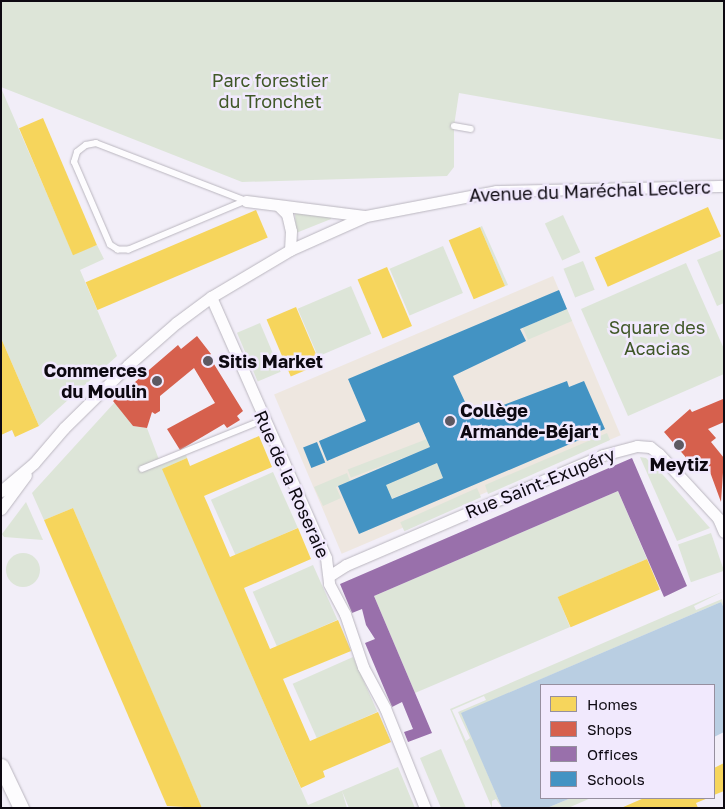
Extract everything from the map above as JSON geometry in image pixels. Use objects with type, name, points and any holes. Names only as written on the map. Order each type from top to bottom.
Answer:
[{"type":"street","name":"Avenue du Maréchal Leclerc","points":[[1,491],[34,463],[128,365],[211,298],[290,250],[366,216],[496,191],[724,186]]},
{"type":"street","points":[[246,200],[279,206],[366,216]]},
{"type":"street","points":[[279,206],[287,214],[291,232],[290,250]]},
{"type":"street","name":"Rue de la Roseraie","points":[[211,298],[326,558],[329,584],[349,622],[363,667],[385,708],[425,808]]},
{"type":"street","name":"Rue Saint-Exupéry","points":[[329,576],[346,565],[517,491],[603,455],[637,446],[650,447],[659,454],[721,516],[724,532]]},
{"type":"street","name":"Avenue du Maréchal Leclerc","points":[[1,509],[34,463]]},
{"type":"street","points":[[1,766],[20,808]]},
{"type":"lane","points":[[454,126],[471,129]]},
{"type":"lane","points":[[96,144],[246,200],[129,250],[118,250],[110,245],[74,162],[86,145],[96,144]]},
{"type":"lane","points":[[142,470],[266,419]]},
{"type":"shaded area","name":"Collège Armande-Béjart","points":[[553,276],[621,435],[342,554],[274,394]]},
{"type":"green space","name":"Parc forestier du Tronchet","points":[[1,1],[724,1],[724,140],[459,93],[454,126],[454,167],[447,176],[242,182],[1,87]]},
{"type":"green space","points":[[1,88],[73,254],[97,245],[104,259],[80,270],[117,356],[39,426],[1,338]]},
{"type":"green space","points":[[295,213],[331,217],[331,219],[296,233]]},
{"type":"green space","points":[[563,215],[580,252],[562,261],[545,223]]},
{"type":"green space","points":[[482,226],[508,285],[505,286],[480,227]]},
{"type":"green space","points":[[443,246],[463,293],[410,316],[390,269]]},
{"type":"green space","points":[[724,249],[724,303],[717,306],[697,260]]},
{"type":"green space","points":[[583,261],[595,290],[575,298],[564,269]]},
{"type":"green space","name":"Square des Acacias","points":[[686,263],[724,349],[724,374],[628,416],[581,309]]},
{"type":"green space","points":[[351,286],[371,334],[318,357],[298,309]]},
{"type":"green space","points":[[567,309],[572,321],[528,340],[523,328]]},
{"type":"green space","points":[[260,323],[281,372],[258,382],[237,333]]},
{"type":"green space","points":[[115,402],[133,426],[147,428],[161,465],[186,455],[187,458],[163,469],[308,805],[398,767],[415,808],[349,808],[342,791],[347,808],[202,808],[73,508],[44,520],[32,493]]},
{"type":"green space","points":[[607,433],[610,440],[488,494],[485,485]]},
{"type":"green space","points":[[427,439],[430,447],[351,478],[348,469]]},
{"type":"green space","points":[[640,457],[646,458],[663,475],[710,528],[677,541]]},
{"type":"green space","points":[[437,463],[443,478],[391,499],[385,484]]},
{"type":"green space","points":[[273,472],[298,528],[236,555],[211,500]]},
{"type":"green space","points":[[347,473],[350,481],[336,487],[341,498],[323,506],[314,487]]},
{"type":"green space","points":[[477,488],[481,497],[404,531],[400,522]]},
{"type":"green space","points":[[618,491],[647,559],[558,597],[570,627],[415,693],[374,596]]},
{"type":"green space","points":[[26,502],[43,540],[4,537],[2,534]]},
{"type":"green space","points":[[711,533],[724,571],[691,582],[678,544]]},
{"type":"green space","points":[[23,553],[35,558],[40,570],[35,582],[23,587],[11,582],[6,570],[11,558]]},
{"type":"green space","points":[[313,565],[337,620],[277,647],[253,592]]},
{"type":"green space","points":[[724,591],[694,606],[696,610],[722,599],[724,608],[721,602],[462,713],[502,808],[496,799],[492,801],[492,808],[450,709]],"holes":[[[484,696],[486,700],[458,712],[470,738],[466,741],[452,710]]]},
{"type":"green space","points":[[353,657],[377,712],[317,739],[293,684]]},
{"type":"green space","points":[[441,749],[466,808],[441,808],[420,758]]},
{"type":"green space","points":[[569,799],[589,799],[568,808],[547,808]]},
{"type":"water","points":[[721,602],[724,608],[724,732],[715,736],[715,684],[540,684],[540,799],[569,799],[547,808],[502,808],[461,713]]},
{"type":"building: Homes","points":[[43,118],[97,245],[73,255],[19,128]]},
{"type":"building: Homes","points":[[708,207],[721,236],[608,287],[595,257]]},
{"type":"building: Homes","points":[[256,210],[268,238],[97,310],[86,282]]},
{"type":"building: Homes","points":[[480,227],[505,286],[474,299],[449,240]]},
{"type":"building: Homes","points":[[387,267],[412,326],[383,338],[358,280]]},
{"type":"building: Homes","points":[[296,307],[320,364],[291,377],[267,320]]},
{"type":"building: Homes","points":[[1,338],[39,426],[15,437],[12,430],[1,435]]},
{"type":"building: Homes","points":[[259,436],[272,467],[204,496],[230,557],[298,528],[311,559],[244,588],[270,649],[338,620],[351,651],[283,679],[310,741],[378,712],[391,742],[323,771],[325,777],[301,788],[162,469],[187,458],[190,466]]},
{"type":"building: Homes","points":[[73,508],[202,808],[167,806],[44,520]]},
{"type":"building: Homes","points":[[647,559],[660,589],[571,627],[558,597]]},
{"type":"building: Homes","points":[[724,763],[724,791],[715,795],[715,768]]},
{"type":"building: Homes","points":[[642,799],[706,799],[696,803],[698,808],[621,808]]},
{"type":"building: Shops","name":"Commerces du Moulin","points":[[197,336],[211,354],[209,356],[243,411],[237,416],[240,420],[227,428],[224,424],[180,450],[167,429],[215,403],[194,368],[160,396],[160,411],[155,414],[152,412],[147,428],[133,426],[113,401],[178,345],[181,349]]},
{"type":"building: Shops","points":[[723,399],[724,422],[708,429],[716,438],[711,442],[724,458],[721,502],[710,472],[696,456],[689,461],[664,432],[690,409],[692,412]]},
{"type":"building: Offices","points":[[632,458],[687,586],[664,597],[618,491],[374,596],[432,733],[408,742],[404,732],[413,729],[402,702],[392,707],[365,643],[375,639],[366,625],[362,609],[352,613],[340,584]]},
{"type":"building: Schools","points":[[559,290],[567,309],[520,329],[526,341],[453,376],[472,417],[567,381],[569,387],[584,381],[605,429],[359,534],[338,486],[430,447],[419,422],[327,461],[319,441],[366,421],[348,379]],"holes":[[[437,463],[443,478],[392,499],[386,485]]]},
{"type":"building: Schools","points":[[317,442],[325,462],[311,468],[303,448]]},
{"type":"place","name":"Sitis Market","points":[[208,361]]},
{"type":"place","name":"Commerces du Moulin","points":[[157,381]]},
{"type":"place","name":"Collège Armande-Béjart","points":[[450,421]]},
{"type":"place","name":"Meytiz","points":[[679,445]]}]
